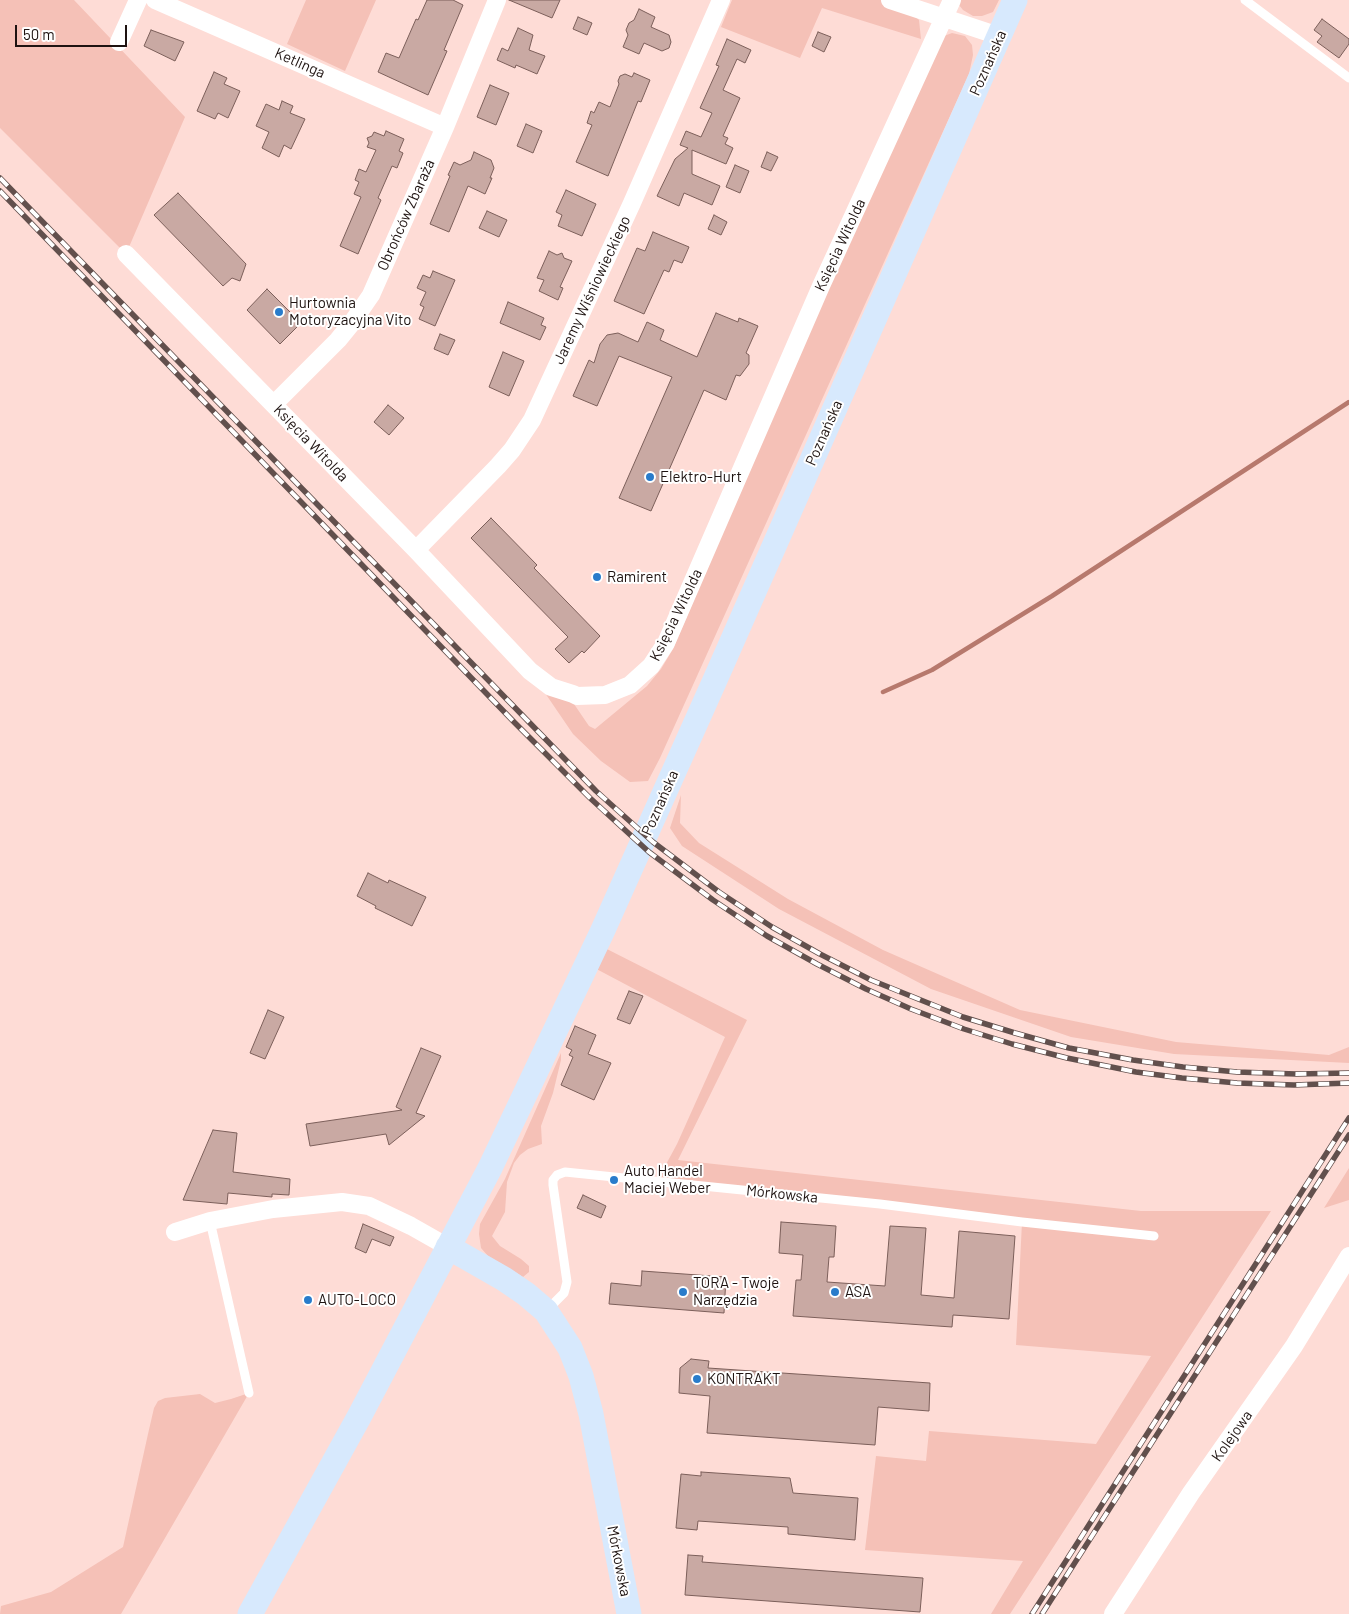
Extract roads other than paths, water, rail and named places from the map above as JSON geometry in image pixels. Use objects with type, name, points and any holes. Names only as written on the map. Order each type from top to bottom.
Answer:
[{"type":"main road","name":"Poznańska","points":[[250,1614],[358,1417],[490,1168],[525,1095],[632,866],[1015,0]]},
{"type":"main road","name":"Mórkowska","points":[[448,1247],[526,1294],[546,1311],[570,1348],[581,1376],[591,1414],[628,1614]]},
{"type":"street","points":[[119,42],[138,0]]},
{"type":"street","name":"Ketlinga","points":[[155,0],[445,126]]},
{"type":"street","name":"Obrońców Zbaraża","points":[[274,404],[338,340],[371,295],[445,126],[497,0]]},
{"type":"street","name":"Jaremy Wiśniowieckiego","points":[[416,550],[498,466],[518,442],[532,420],[632,203],[721,0]]},
{"type":"street","points":[[890,0],[1000,36]]},
{"type":"street","name":"Księcia Witolda","points":[[126,254],[416,550],[530,670],[551,687],[577,696],[605,695],[630,685],[651,666],[666,643],[820,286],[952,0]]},
{"type":"street","points":[[175,1232],[210,1221],[274,1209],[342,1202],[369,1206],[411,1226],[448,1247]]},
{"type":"street","name":"Kolejowa","points":[[1113,1614],[1191,1493],[1294,1346],[1349,1256]]},
{"type":"lane","points":[[1245,0],[1349,78]]},
{"type":"lane","name":"Mórkowska","points":[[546,1311],[564,1294],[567,1282],[553,1185],[553,1180],[557,1174],[565,1172],[880,1204],[1154,1236]]},
{"type":"lane","points":[[210,1221],[249,1392]]},
{"type":"waterway","points":[[883,692],[932,670],[1052,596],[1349,402]]},
{"type":"railway","points":[[0,178],[596,791],[653,842],[719,892],[772,927],[871,980],[963,1017],[1015,1033],[1069,1048],[1183,1067],[1237,1072],[1349,1073]]},
{"type":"railway","points":[[0,191],[515,723],[590,798],[649,852],[713,900],[767,936],[866,989],[911,1009],[964,1029],[1067,1058],[1136,1072],[1237,1083],[1294,1085],[1349,1083]]},
{"type":"railway","points":[[1032,1614],[1349,1118]]},
{"type":"railway","points":[[1042,1614],[1349,1135]]},
{"type":"place","name":"Hurtownia Motoryzacyjna Vito","points":[[279,312]]},
{"type":"place","name":"Elektro-Hurt","points":[[650,477]]},
{"type":"place","name":"Ramirent","points":[[597,577]]},
{"type":"place","name":"Auto Handel Maciej Weber","points":[[614,1180]]},
{"type":"place","name":"TORA - Twoje Narzędzia","points":[[683,1292]]},
{"type":"place","name":"ASA","points":[[835,1292]]},
{"type":"place","name":"AUTO-LOCO","points":[[308,1300]]},
{"type":"place","name":"KONTRAKT","points":[[697,1379]]}]
